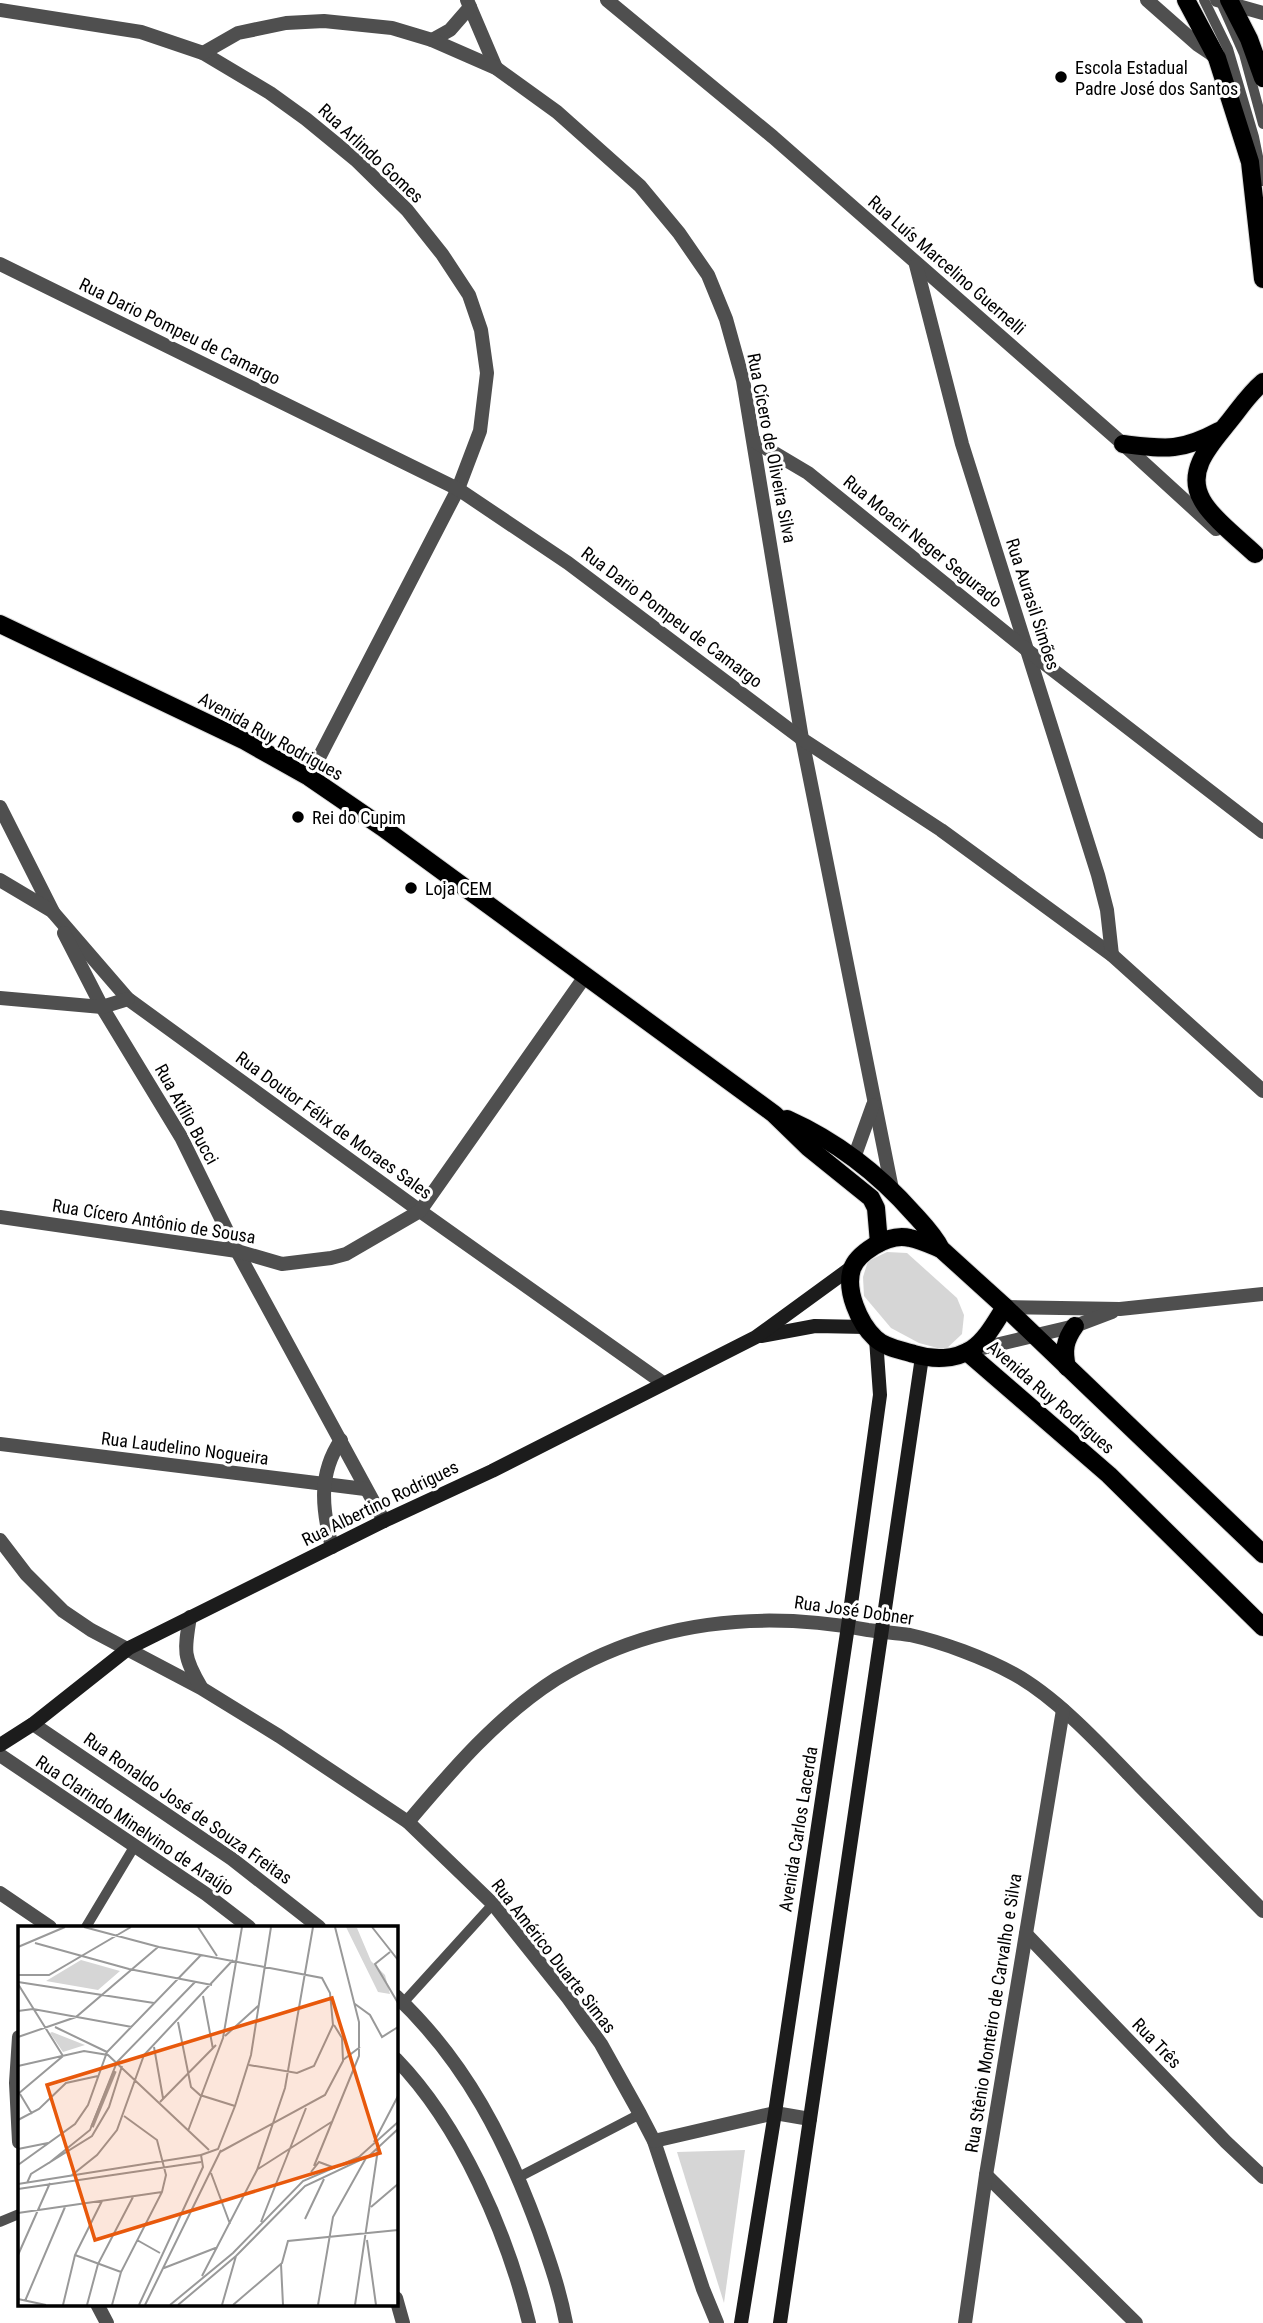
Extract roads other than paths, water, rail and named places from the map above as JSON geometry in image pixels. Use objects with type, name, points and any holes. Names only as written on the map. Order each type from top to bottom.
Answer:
[{"type":"main road","points":[[1186,0],[1217,58],[1250,162],[1263,279]]},
{"type":"main road","points":[[1223,1],[1249,39],[1263,78]]},
{"type":"main road","points":[[1259,556],[1201,499],[1196,472],[1219,431],[1247,395],[1263,382]]},
{"type":"main road","points":[[1123,444],[1173,449],[1219,431]]},
{"type":"main road","name":"Avenida Ruy Rodrigues","points":[[0,624],[245,741],[309,777],[382,827],[774,1114],[809,1148],[871,1198],[876,1208],[879,1243]]},
{"type":"main road","name":"Avenida Ruy Rodrigues","points":[[774,1114],[816,1132],[892,1189],[936,1239],[941,1249],[1263,1554]]},
{"type":"main road","points":[[871,1333],[854,1302],[851,1290],[852,1267],[865,1252],[894,1238],[909,1237],[941,1249]]},
{"type":"main road","name":"Rua Albertino Rodrigues","points":[[0,1745],[33,1724],[129,1648],[384,1521],[492,1471],[756,1337],[852,1267]]},
{"type":"main road","points":[[967,1352],[983,1338],[1005,1307]]},
{"type":"main road","name":"Rua Albertino Rodrigues","points":[[756,1337],[815,1326],[871,1333]]},
{"type":"main road","points":[[1067,1367],[1066,1341],[1075,1326]]},
{"type":"main road","name":"Avenida Ruy Rodrigues","points":[[871,1333],[888,1346],[922,1357],[941,1359],[967,1352],[1109,1475],[1263,1627]]},
{"type":"main road","name":"Avenida Carlos Lacerda","points":[[741,2323],[848,1626],[880,1395],[871,1333]]},
{"type":"main road","points":[[780,2323],[922,1357]]},
{"type":"street","name":"Rua Luís Marcelino Guernelli","points":[[607,0],[773,137],[1216,529],[1259,556]]},
{"type":"street","points":[[1147,0],[1217,58]]},
{"type":"street","points":[[1223,1],[1263,13]]},
{"type":"street","points":[[432,40],[450,30],[468,4]]},
{"type":"street","points":[[468,4],[496,68]]},
{"type":"street","name":"Rua Arlindo Gomes","points":[[0,10],[141,32],[203,53],[270,93],[356,160],[407,210],[442,254],[469,295],[481,330],[487,373],[480,431],[458,489],[309,777]]},
{"type":"street","name":"Rua Cícero de Oliveira Silva","points":[[203,53],[238,33],[286,23],[324,21],[392,28],[432,40],[496,68],[557,112],[640,186],[679,233],[708,275],[726,319],[743,380],[802,739],[892,1189]]},
{"type":"street","name":"Rua Dario Pompeu de Camargo","points":[[0,264],[458,489],[568,563],[802,739],[941,830],[1112,954],[1263,1091]]},
{"type":"street","name":"Rua Aurasil Simões","points":[[916,265],[962,444],[1098,875],[1107,910],[1112,954]]},
{"type":"street","name":"Rua Moacir Neger Segurado","points":[[754,441],[808,473],[1027,650],[1263,832]]},
{"type":"street","name":"Rua Atílio Bucci","points":[[0,807],[102,1007],[181,1137],[237,1251],[384,1521]]},
{"type":"street","name":"Rua Doutor Félix de Moraes Sales","points":[[0,880],[52,911],[128,999],[419,1211],[663,1383]]},
{"type":"street","name":"Rua Cícero Antônio de Sousa","points":[[0,1217],[237,1251],[282,1264],[331,1258],[358,1249],[419,1211],[586,975]]},
{"type":"street","points":[[0,998],[102,1007],[128,999]]},
{"type":"street","points":[[854,1158],[874,1104]]},
{"type":"street","points":[[1005,1307],[1120,1309],[1263,1294]]},
{"type":"street","points":[[967,1352],[1075,1326],[1120,1309]]},
{"type":"street","points":[[332,1547],[323,1516],[324,1485],[330,1456],[341,1440]]},
{"type":"street","name":"Rua Laudelino Nogueira","points":[[0,1444],[365,1489]]},
{"type":"street","name":"Rua Américo Duarte Simas","points":[[0,1540],[26,1574],[63,1611],[91,1630],[201,1688],[408,1822],[493,1905],[568,1998],[601,2044],[640,2114],[654,2141],[703,2289],[717,2323]]},
{"type":"street","points":[[190,1617],[185,1646],[188,1665],[201,1688]]},
{"type":"street","name":"Rua José Dobner","points":[[408,1822],[459,1762],[512,1713],[556,1680],[607,1653],[660,1634],[716,1622],[777,1619],[848,1626],[909,1635],[944,1645],[1014,1674],[1063,1710],[1263,1911]]},
{"type":"street","name":"Rua Stênio Monteiro de Carvalho e Silva","points":[[965,2323],[986,2175],[1063,1710]]},
{"type":"street","name":"Rua Ronaldo José de Souza Freitas","points":[[33,1724],[232,1859],[318,1926]]},
{"type":"street","name":"Rua Clarindo Minelvino de Araújo","points":[[0,1755],[206,1894],[248,1926]]},
{"type":"street","points":[[0,1894],[47,1926]]},
{"type":"street","name":"Rua Três","points":[[1026,1934],[1216,2132],[1263,2177]]},
{"type":"street","points":[[399,2000],[430,2030],[485,2106],[519,2177],[561,2292],[566,2323]]},
{"type":"street","points":[[18,2053],[18,2122]]},
{"type":"street","points":[[397,2064],[434,2106],[457,2142],[495,2215],[529,2323]]},
{"type":"street","points":[[654,2141],[775,2113],[810,2119]]},
{"type":"street","points":[[986,2175],[1136,2323]]},
{"type":"street","points":[[397,2302],[403,2323]]},
{"type":"street","points":[[98,2306],[107,2323]]},
{"type":"lane","points":[[1205,0],[1228,49],[1254,137],[1263,181]]},
{"type":"lane","points":[[1223,1],[1244,54],[1263,124]]},
{"type":"lane","points":[[87,1926],[134,1847]]},
{"type":"lane","points":[[399,2000],[493,1905]]},
{"type":"lane","points":[[519,2177],[640,2114]]},
{"type":"lane","points":[[0,2222],[18,2214]]},
{"type":"place","name":"Escola Estadual Padre José dos Santos","points":[[1061,77]]},
{"type":"place","name":"Rei do Cupim","points":[[298,817]]},
{"type":"place","name":"Loja CEM","points":[[411,888]]}]
